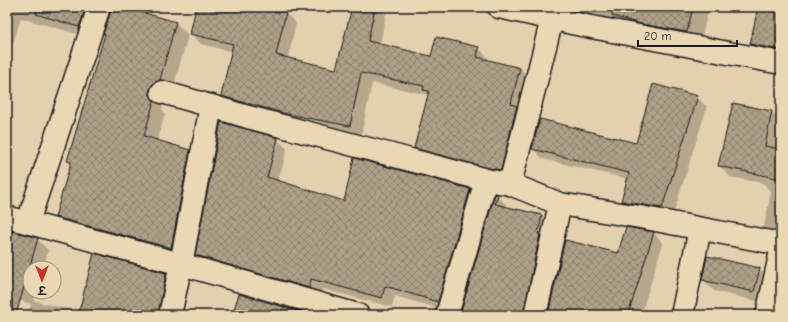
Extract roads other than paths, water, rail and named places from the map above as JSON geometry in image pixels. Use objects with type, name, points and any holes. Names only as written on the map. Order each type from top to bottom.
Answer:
[{"type":"street","points":[[28,222],[98,7]]},
{"type":"street","points":[[499,7],[553,13],[586,26],[781,63]]},
{"type":"street","points":[[510,184],[553,13]]},
{"type":"street","points":[[162,92],[248,118],[486,180],[510,184],[560,204],[640,217],[781,244]]},
{"type":"street","points":[[170,315],[211,106]]},
{"type":"street","points":[[447,315],[486,180]]},
{"type":"street","points":[[535,315],[560,204]]},
{"type":"street","points":[[7,217],[181,264],[358,315]]},
{"type":"street","points":[[682,315],[700,229]]},
{"type":"street","points":[[767,315],[781,251]]}]
